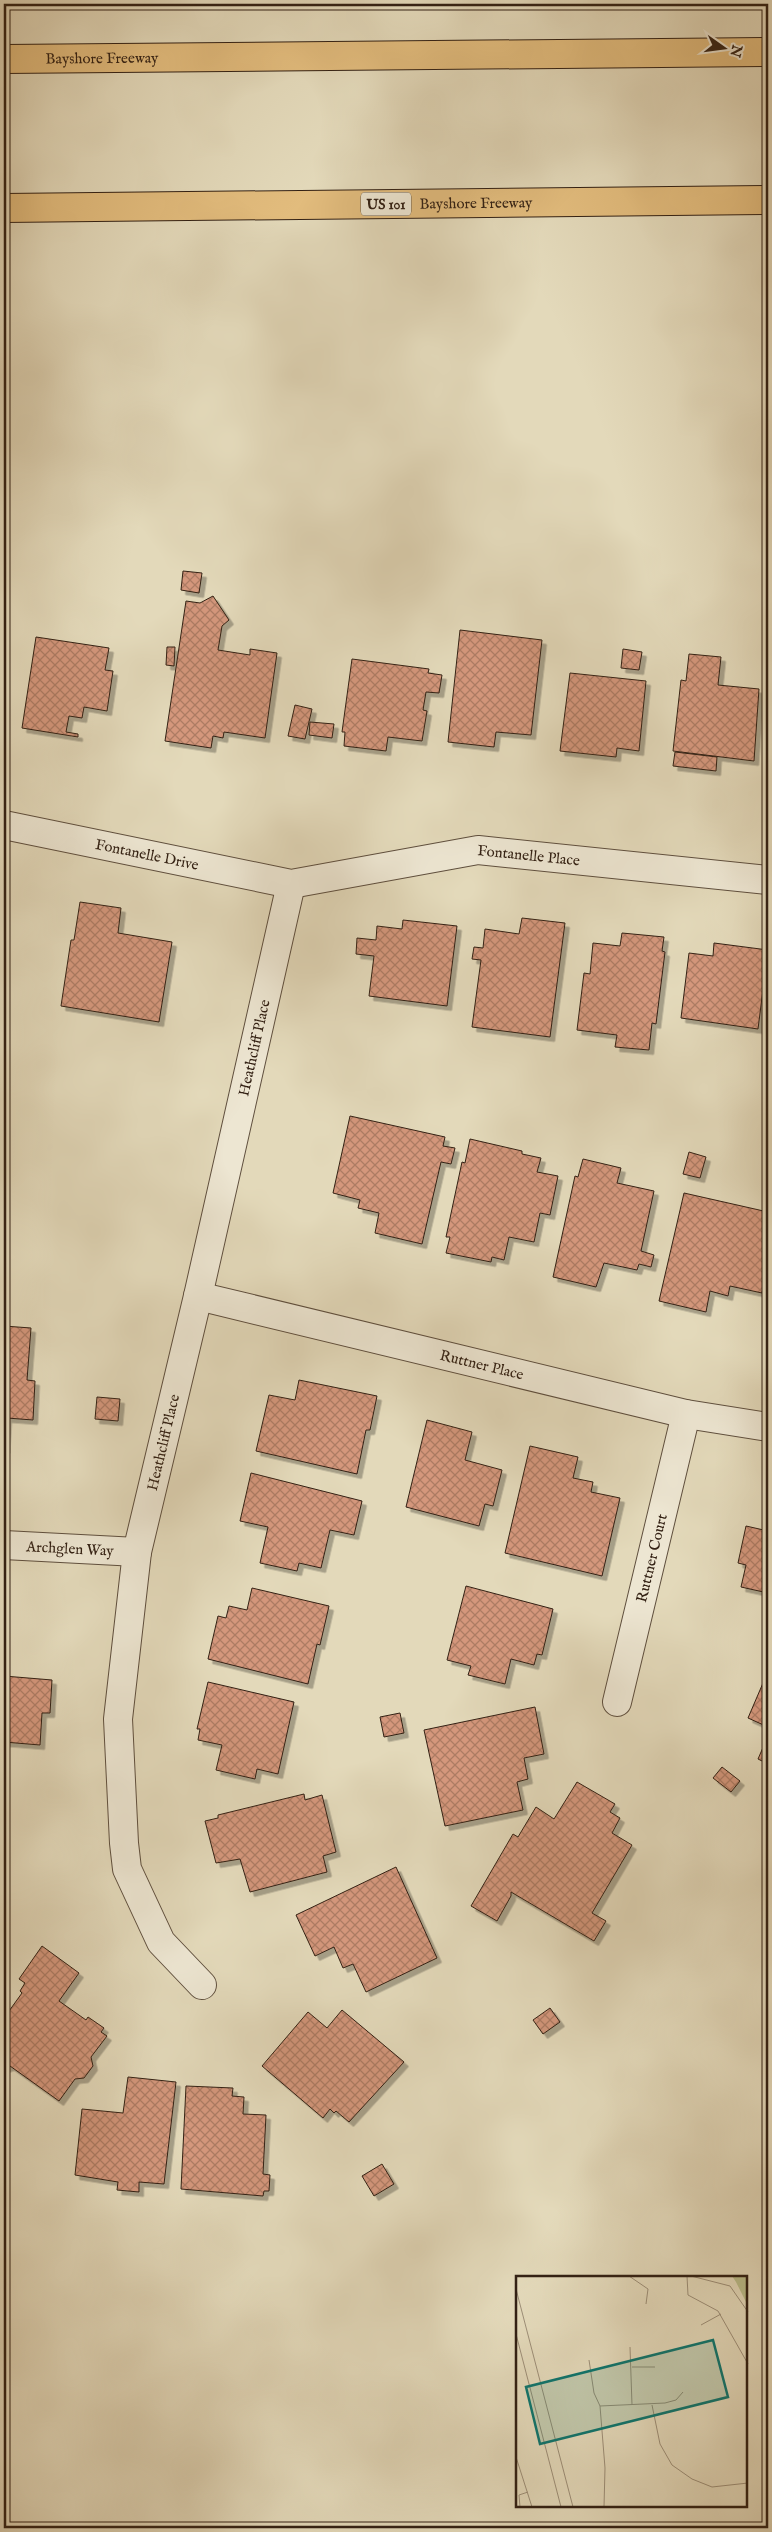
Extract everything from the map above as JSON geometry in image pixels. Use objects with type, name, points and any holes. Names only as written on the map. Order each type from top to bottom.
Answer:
[{"type":"highway","name":"Bayshore Freeway","points":[[4,59],[768,52]]},
{"type":"highway","name":"Bayshore Freeway","points":[[4,208],[768,200]]},
{"type":"street","name":"Fontanelle Drive","points":[[4,825],[291,884]]},
{"type":"street","name":"Fontanelle Place","points":[[291,884],[478,850],[768,880]]},
{"type":"street","name":"Heathcliff Place","points":[[202,1985],[161,1942],[127,1869],[118,1719],[137,1552],[198,1296],[291,884]]},
{"type":"street","name":"Ruttner Place","points":[[198,1296],[686,1414],[768,1427]]},
{"type":"street","name":"Ruttner Court","points":[[617,1702],[686,1414]]},
{"type":"street","name":"Archglen Way","points":[[4,1545],[137,1552]]},
{"type":"building","points":[[183,571],[202,573],[199,593],[181,590]]},
{"type":"building","points":[[213,596],[229,620],[222,626],[218,650],[250,655],[250,649],[277,653],[265,738],[224,732],[223,738],[213,736],[211,748],[165,741],[186,601],[200,603]]},
{"type":"building","points":[[460,630],[542,640],[531,735],[496,732],[494,747],[448,742]]},
{"type":"building","points":[[36,637],[109,648],[105,670],[113,671],[107,711],[84,707],[82,718],[69,716],[66,732],[78,734],[78,737],[22,728]]},
{"type":"building","points":[[167,647],[175,647],[174,666],[166,665]]},
{"type":"building","points":[[623,649],[642,652],[639,670],[621,668]]},
{"type":"building","points":[[689,654],[721,657],[718,685],[759,689],[754,761],[673,751],[681,680],[686,681]]},
{"type":"building","points":[[352,659],[429,669],[428,673],[442,675],[439,693],[426,692],[423,710],[427,711],[422,741],[388,737],[386,751],[344,746],[345,732],[342,732]]},
{"type":"building","points":[[570,673],[646,681],[639,751],[617,748],[616,757],[560,751]]},
{"type":"building","points":[[295,705],[312,709],[305,739],[288,736]]},
{"type":"building","points":[[310,722],[334,724],[332,738],[309,735]]},
{"type":"building","points":[[675,752],[717,757],[716,771],[673,766]]},
{"type":"building","points":[[80,902],[121,908],[118,933],[172,942],[159,1022],[61,1006],[71,940],[74,940]]},
{"type":"building","points":[[522,918],[565,923],[550,1037],[472,1027],[481,960],[472,959],[474,947],[483,948],[485,929],[519,934]]},
{"type":"building","points":[[403,920],[457,926],[447,1006],[369,996],[374,956],[356,954],[357,938],[376,940],[377,926],[402,929]]},
{"type":"building","points":[[622,933],[664,937],[662,951],[665,952],[656,1024],[652,1023],[649,1050],[615,1047],[617,1035],[577,1030],[584,973],[590,974],[593,943],[620,946]]},
{"type":"building","points":[[714,943],[768,950],[758,1029],[681,1018],[689,953],[713,956]]},
{"type":"building","points":[[350,1116],[445,1137],[443,1146],[455,1148],[451,1164],[441,1162],[422,1244],[375,1233],[379,1213],[358,1208],[360,1200],[333,1193]]},
{"type":"building","points":[[470,1139],[522,1151],[522,1154],[541,1158],[537,1172],[558,1176],[550,1215],[540,1213],[534,1242],[509,1237],[504,1260],[492,1257],[491,1262],[446,1253],[450,1237],[446,1237],[462,1162],[465,1163]]},
{"type":"building","points":[[689,1152],[706,1157],[700,1178],[683,1174]]},
{"type":"building","points":[[583,1159],[621,1168],[617,1183],[654,1191],[641,1251],[654,1255],[651,1267],[639,1264],[637,1270],[604,1263],[596,1287],[553,1277],[575,1176],[578,1177]]},
{"type":"building","points":[[684,1193],[768,1212],[768,1264],[762,1293],[730,1286],[728,1296],[710,1291],[706,1312],[659,1301]]},
{"type":"building","points":[[4,1326],[31,1328],[27,1380],[35,1381],[33,1420],[7,1418],[5,1449]]},
{"type":"building","points":[[299,1380],[377,1396],[370,1430],[366,1430],[357,1474],[256,1451],[269,1395],[295,1400]]},
{"type":"building","points":[[97,1397],[120,1399],[118,1421],[95,1419]]},
{"type":"building","points":[[427,1420],[472,1432],[465,1460],[502,1470],[493,1506],[485,1504],[479,1526],[406,1507]]},
{"type":"building","points":[[530,1446],[578,1457],[573,1478],[593,1482],[591,1492],[620,1498],[602,1576],[505,1553]]},
{"type":"building","points":[[251,1473],[362,1501],[354,1535],[330,1530],[321,1568],[299,1563],[297,1571],[260,1563],[268,1527],[240,1521]]},
{"type":"building","points":[[746,1526],[768,1531],[768,1593],[741,1587],[746,1565],[738,1563]]},
{"type":"building","points":[[466,1586],[553,1609],[542,1655],[537,1654],[534,1665],[511,1659],[505,1684],[468,1675],[471,1666],[447,1660]]},
{"type":"building","points":[[252,1588],[329,1606],[320,1645],[317,1644],[308,1684],[208,1659],[218,1616],[226,1618],[229,1606],[247,1610]]},
{"type":"building","points":[[4,1676],[52,1680],[50,1713],[42,1713],[40,1745],[4,1742]]},
{"type":"building","points":[[766,1676],[768,1677],[768,1727],[748,1718]]},
{"type":"building","points":[[208,1682],[294,1702],[278,1774],[257,1769],[255,1779],[216,1770],[222,1745],[198,1740],[200,1729],[197,1729]]},
{"type":"building","points":[[535,1707],[544,1754],[524,1758],[528,1779],[517,1782],[523,1810],[445,1826],[424,1730]]},
{"type":"building","points":[[400,1713],[404,1733],[384,1737],[380,1717]]},
{"type":"building","points":[[768,1736],[768,1764],[758,1759]]},
{"type":"building","points":[[722,1767],[740,1781],[731,1792],[713,1778]]},
{"type":"building","points":[[577,1782],[615,1804],[610,1812],[620,1818],[612,1833],[632,1845],[592,1913],[606,1921],[594,1941],[511,1892],[511,1896],[497,1921],[471,1906],[513,1834],[518,1837],[536,1807],[554,1819]]},
{"type":"building","points":[[304,1794],[305,1800],[322,1795],[336,1852],[323,1856],[327,1872],[250,1892],[240,1859],[216,1863],[205,1821],[218,1818],[218,1815]]},
{"type":"building","points":[[396,1867],[437,1958],[366,1992],[353,1964],[343,1968],[334,1947],[315,1956],[296,1915]]},
{"type":"building","points":[[42,1946],[79,1973],[59,2001],[86,2020],[88,2017],[104,2028],[101,2032],[107,2036],[91,2057],[93,2066],[84,2078],[75,2079],[59,2101],[10,2066],[4,2068],[4,2018],[22,1993],[20,1991],[25,1983],[19,1979]]},
{"type":"building","points":[[550,2008],[560,2022],[543,2034],[533,2020]]},
{"type":"building","points":[[342,2010],[404,2062],[349,2122],[336,2111],[334,2113],[330,2109],[323,2118],[262,2066],[308,2012],[327,2028]]},
{"type":"building","points":[[128,2077],[176,2082],[164,2184],[139,2182],[139,2192],[117,2190],[118,2182],[75,2175],[82,2109],[123,2113]]},
{"type":"building","points":[[186,2086],[233,2088],[232,2096],[244,2097],[243,2114],[266,2115],[263,2174],[270,2175],[269,2191],[264,2191],[263,2196],[181,2189]]},
{"type":"building","points":[[382,2164],[394,2184],[374,2196],[362,2176]]}]
